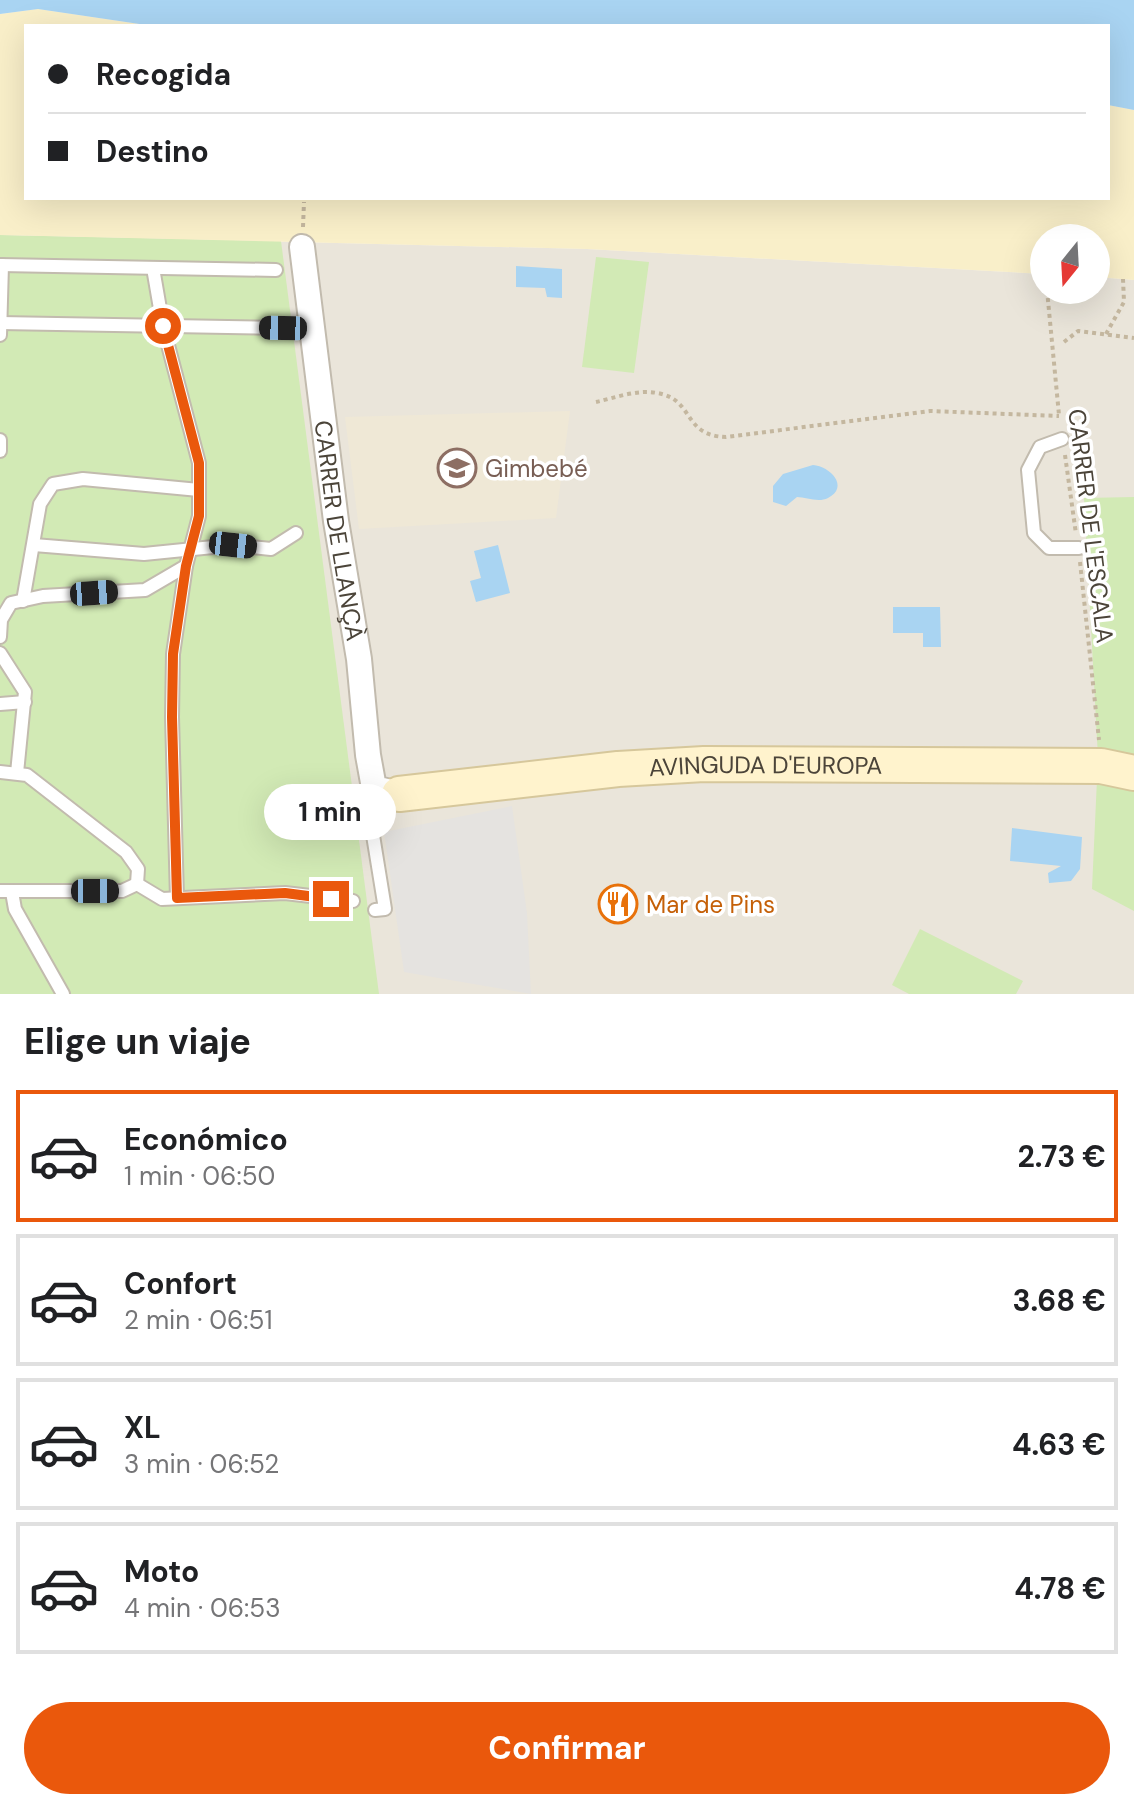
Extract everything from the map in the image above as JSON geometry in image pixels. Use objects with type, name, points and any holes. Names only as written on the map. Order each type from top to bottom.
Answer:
[{"type":"street","name":"CARRER DE LLANÇÀ","points":[[302,247],[336,521],[359,659],[368,755],[374,788],[399,794]]},
{"type":"street","name":"AVINGUDA D'EUROPA","points":[[399,794],[589,772],[704,764],[1118,770]]},
{"type":"lane","points":[[276,270],[1,265],[1,327],[283,328]]},
{"type":"lane","points":[[153,268],[163,326],[199,463],[199,516],[186,566],[173,654],[177,898]]},
{"type":"lane","points":[[1062,439],[1044,443],[1028,470],[1034,533],[1049,548],[1079,548]]},
{"type":"lane","points":[[0,440],[0,451]]},
{"type":"lane","points":[[23,601],[40,504],[53,484],[83,479],[199,490]]},
{"type":"lane","points":[[34,545],[144,554],[233,545],[271,549],[296,533]]},
{"type":"lane","points":[[0,637],[0,619],[11,603],[43,596],[145,590],[186,566]]},
{"type":"lane","points":[[0,653],[25,692],[17,773]]},
{"type":"lane","points":[[0,704],[25,702]]},
{"type":"lane","points":[[0,772],[27,775],[126,852],[138,869],[137,884]]},
{"type":"lane","points":[[375,910],[385,909],[371,823],[399,794]]},
{"type":"lane","points":[[137,884],[162,899],[285,893],[353,901]]},
{"type":"lane","points":[[63,994],[6,891],[122,891],[137,884]]},
{"type":"path","points":[[1106,334],[1124,302],[1123,279]]},
{"type":"path","name":"CARRER DE L'ESCALA","points":[[1048,304],[1062,439],[1118,770]]},
{"type":"path","points":[[1064,342],[1078,331],[1134,338]]},
{"type":"path","points":[[596,402],[655,392],[681,404],[704,434],[726,437],[930,411],[1059,416]]},
{"type":"shaded area","points":[[0,235],[587,249],[1030,273],[1030,304],[1110,304],[1110,278],[1134,280],[1134,994],[0,994]]},
{"type":"shaded area","name":"Gimbebé","points":[[570,411],[556,518],[359,529],[345,417]]},
{"type":"shaded area","points":[[512,806],[527,913],[531,994],[404,972],[384,832]]},
{"type":"green space","points":[[0,235],[281,241],[379,994],[0,994]]},
{"type":"green space","points":[[596,257],[649,262],[634,373],[582,367]]},
{"type":"green space","points":[[1134,497],[1134,911],[1092,889],[1098,757],[1084,498]]},
{"type":"green space","points":[[920,929],[1023,981],[1016,994],[909,994],[892,985]]},
{"type":"sand","points":[[38,9],[139,24],[24,24],[24,200],[1110,200],[1110,105],[1134,110],[1134,280],[1110,278],[1110,224],[1030,224],[1030,273],[587,249],[0,235],[0,14]]},
{"type":"water","points":[[0,0],[1134,0],[1134,110],[1110,105],[1110,24],[139,24],[38,9],[0,14]]},
{"type":"water","points":[[516,266],[562,269],[562,298],[547,297],[545,288],[516,287]]},
{"type":"water","points":[[813,465],[826,469],[835,478],[837,488],[834,493],[820,500],[797,497],[786,506],[773,502],[773,486],[783,474]]},
{"type":"water","points":[[498,545],[510,593],[476,602],[470,581],[481,578],[474,551]]},
{"type":"water","points":[[893,607],[940,607],[941,647],[923,647],[923,633],[893,633]]},
{"type":"water","points":[[1012,828],[1082,837],[1080,869],[1071,881],[1049,883],[1048,873],[1061,866],[1010,861]]},
{"type":"place","name":"Gimbebé","points":[[457,468]]},
{"type":"place","name":"Mar de Pins","points":[[618,904]]},
{"type":"route","points":[[163,326],[199,463],[199,516],[186,566],[173,654],[177,898],[285,893],[331,899]]}]
